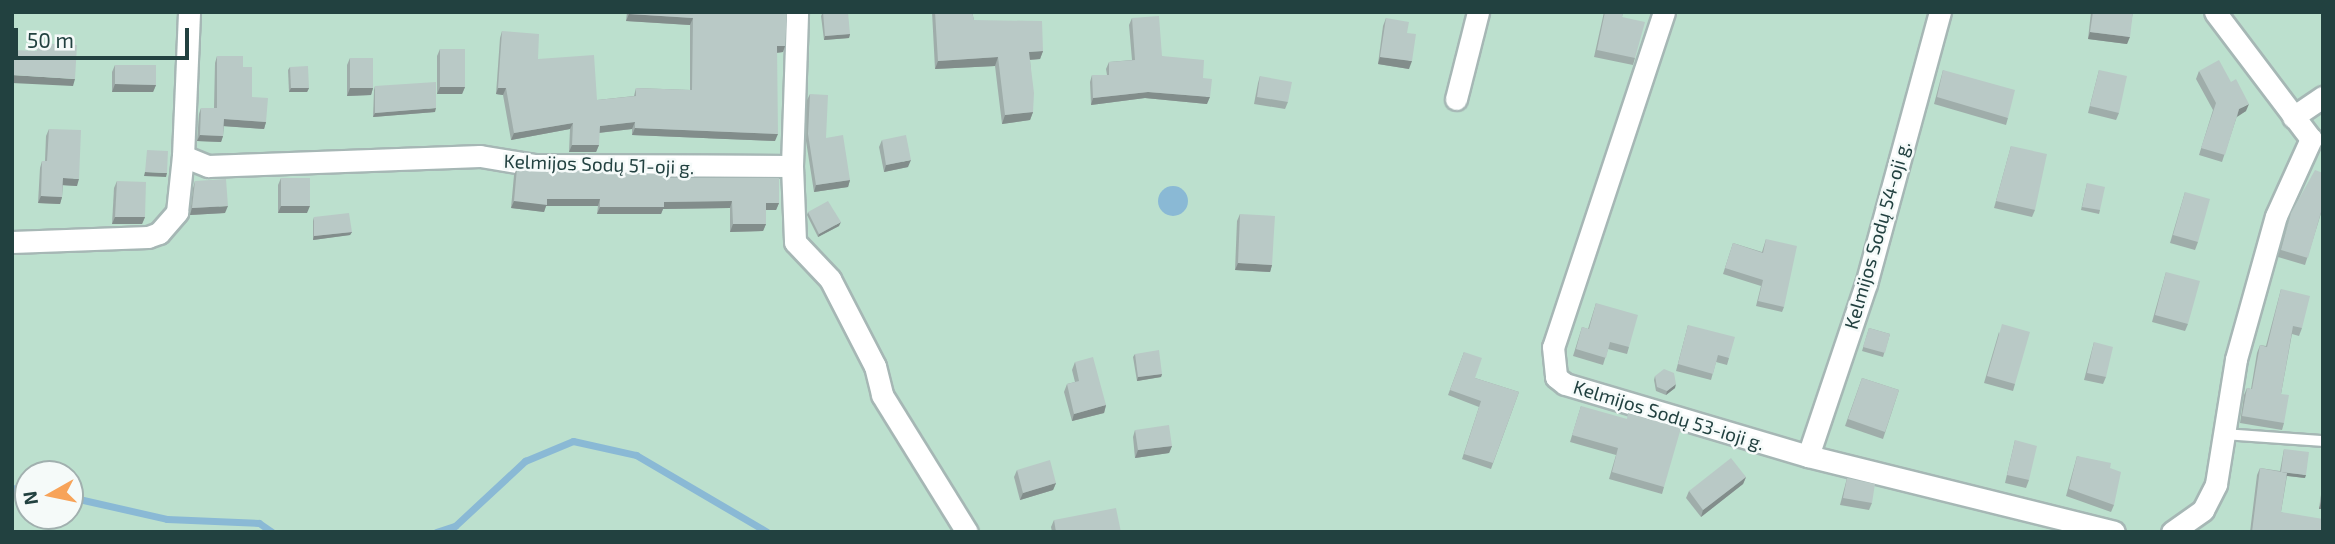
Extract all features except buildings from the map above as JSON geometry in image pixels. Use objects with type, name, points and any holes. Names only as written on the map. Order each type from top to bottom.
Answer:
[{"type":"street","points":[[12,242],[148,237],[159,233],[177,212],[183,156],[189,12]]},
{"type":"street","points":[[797,12],[792,166],[795,242],[831,279],[875,366],[882,395],[967,532]]},
{"type":"street","points":[[1456,99],[1478,12]]},
{"type":"street","name":"Kelmijos Sodų 53-ioji g.","points":[[1664,12],[1553,347],[1552,363],[1565,384],[1808,456],[2114,532]]},
{"type":"street","name":"Kelmijos Sodų 54-oji g.","points":[[1808,456],[1866,284],[1940,12]]},
{"type":"street","points":[[2172,532],[2210,500],[2225,435],[2236,359],[2276,216],[2317,143],[2293,117],[2215,12]]},
{"type":"street","points":[[2293,117],[2323,97]]},
{"type":"street","name":"Kelmijos Sodų 51-oji g.","points":[[183,156],[208,166],[480,156],[535,164],[792,166]]},
{"type":"lane","points":[[2225,435],[2323,441]]},
{"type":"green space","points":[[12,12],[2323,12],[2323,532],[12,532]]},
{"type":"water","points":[[1173,186],[1184,190],[1188,201],[1184,212],[1173,216],[1162,212],[1158,201],[1162,190]]},
{"type":"waterway","points":[[436,532],[455,526],[525,461],[573,441],[636,455],[767,532]]},
{"type":"waterway","points":[[84,500],[167,519],[259,523],[272,532]]}]
